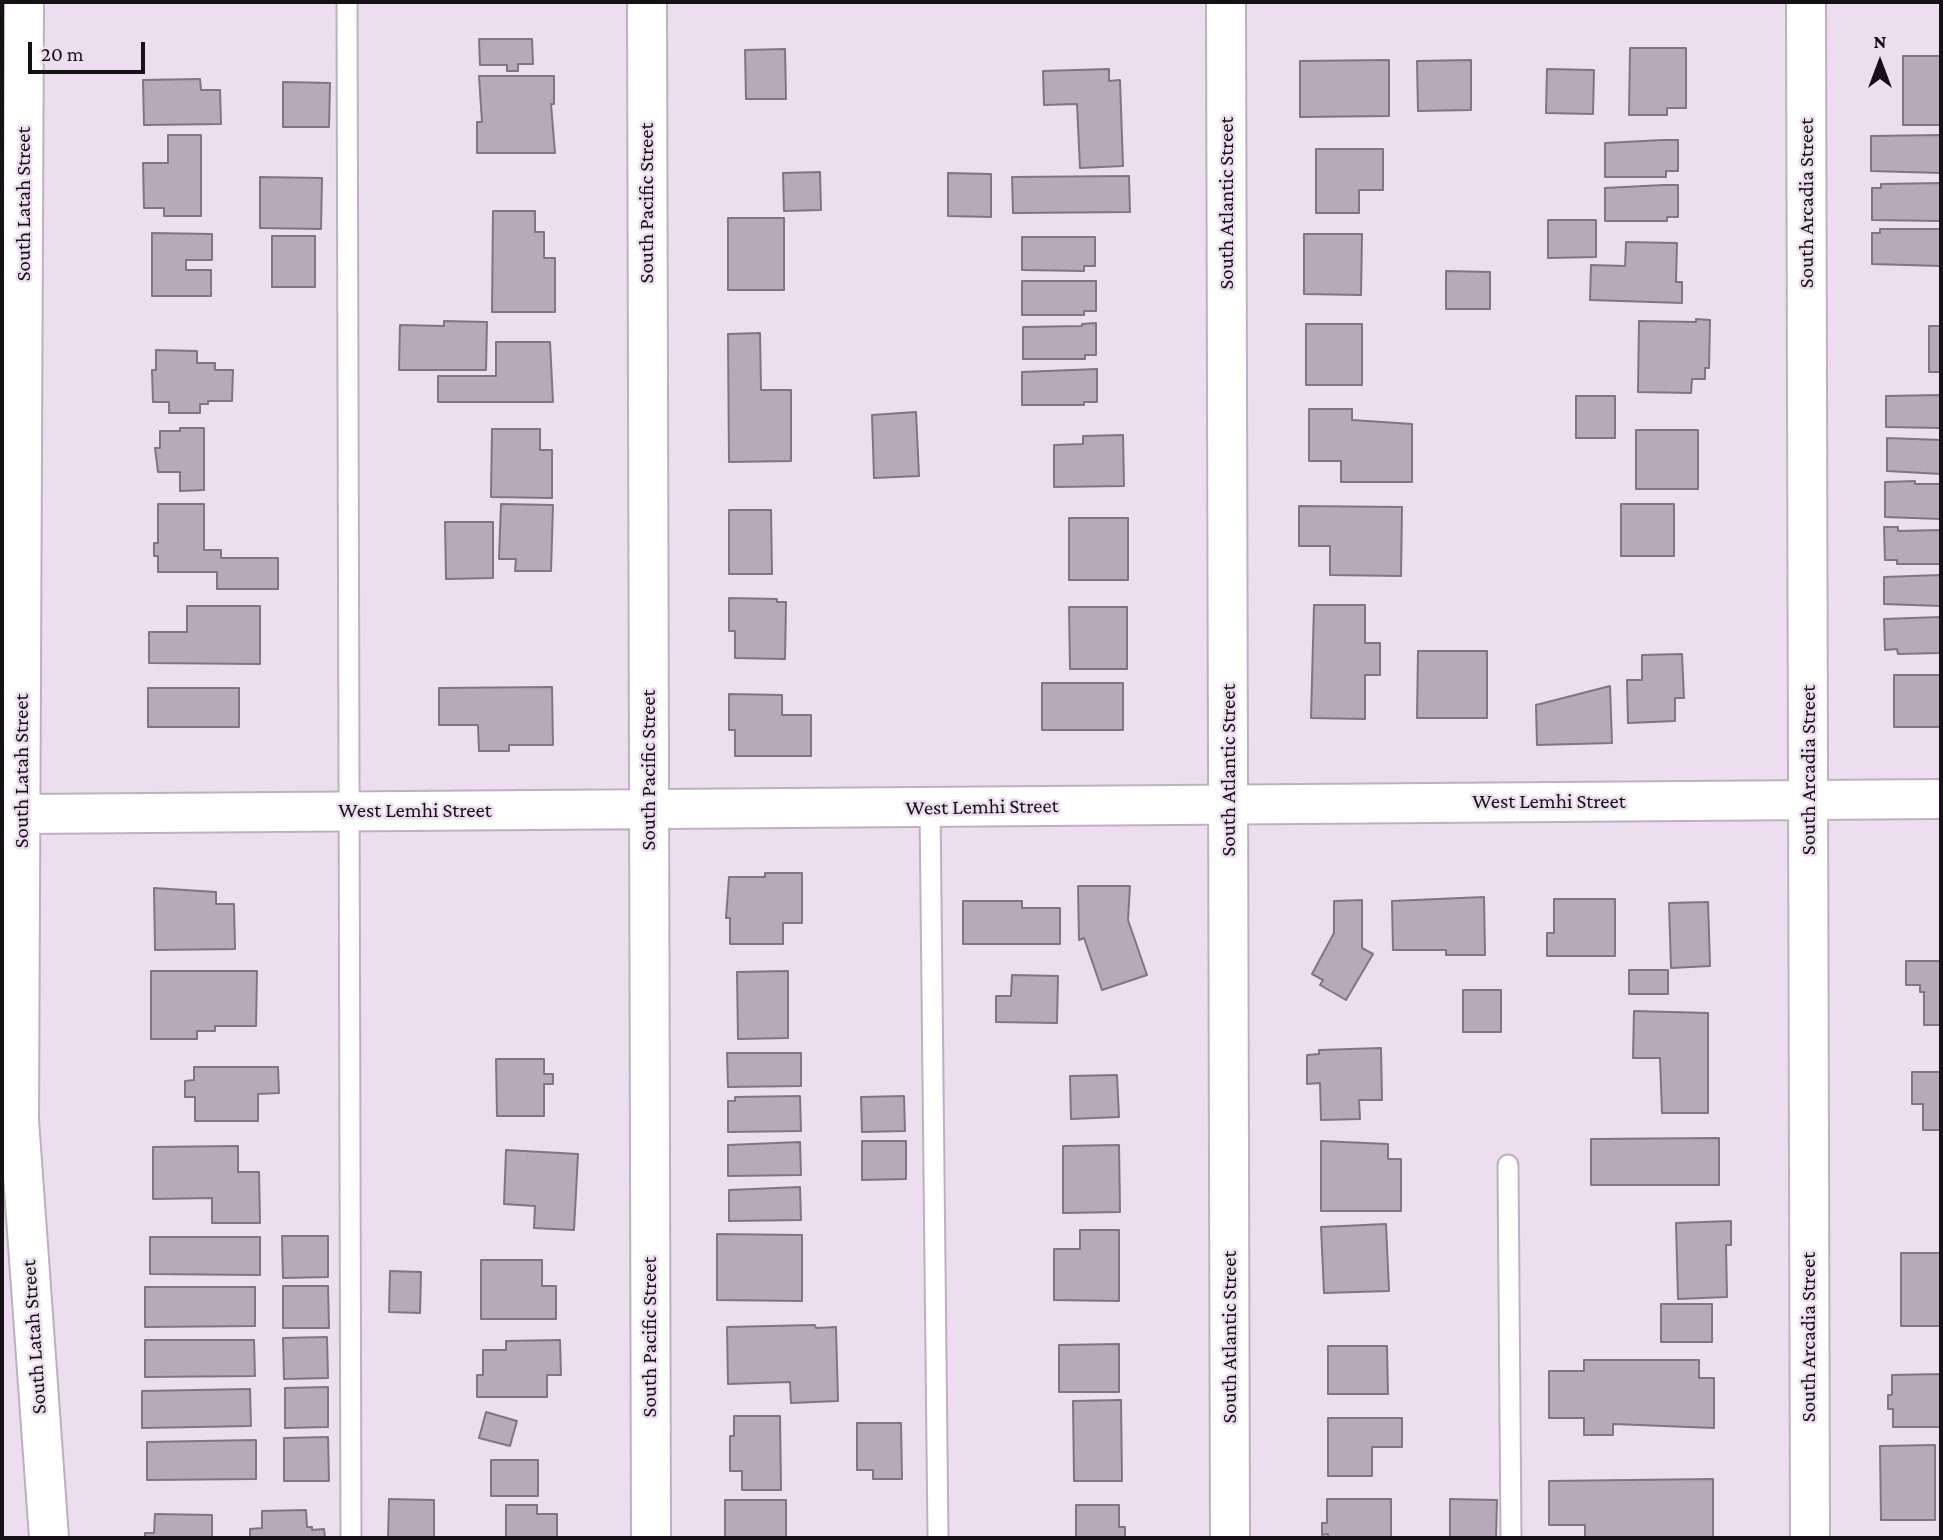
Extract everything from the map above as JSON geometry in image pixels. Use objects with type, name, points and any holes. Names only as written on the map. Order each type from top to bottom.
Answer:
[{"type":"street","name":"South Latah Street","points":[[24,2],[22,814],[10,1121],[49,1538]]},
{"type":"street","name":"South Pacific Street","points":[[647,2],[651,1538]]},
{"type":"street","name":"South Atlantic Street","points":[[1227,2],[1230,1538]]},
{"type":"street","name":"South Arcadia Street","points":[[1806,2],[1810,1538]]},
{"type":"street","name":"West Lemhi Street","points":[[22,814],[1941,799]]},
{"type":"lane","points":[[347,2],[351,1538]]},
{"type":"lane","points":[[930,807],[938,1538]]},
{"type":"lane","points":[[1508,1165],[1511,1538]]},
{"type":"building","points":[[479,39],[532,39],[533,64],[518,64],[518,71],[507,71],[507,65],[480,65]]},
{"type":"building","points":[[1630,48],[1686,48],[1686,108],[1667,108],[1667,115],[1629,115]]},
{"type":"building","points":[[785,49],[786,99],[746,99],[745,50]]},
{"type":"building","points":[[1903,56],[1941,56],[1941,125],[1903,125]]},
{"type":"building","points":[[1389,60],[1389,116],[1300,117],[1300,61]]},
{"type":"building","points":[[1471,60],[1471,110],[1418,111],[1417,61]]},
{"type":"building","points":[[1109,69],[1109,81],[1120,80],[1123,166],[1080,168],[1077,104],[1044,105],[1043,71]]},
{"type":"building","points":[[1547,69],[1594,70],[1593,114],[1546,113]]},
{"type":"building","points":[[479,76],[554,76],[554,104],[551,104],[555,153],[477,153],[477,122],[482,122]]},
{"type":"building","points":[[200,79],[201,90],[220,90],[221,124],[144,125],[143,80]]},
{"type":"building","points":[[283,82],[330,83],[329,127],[283,127]]},
{"type":"building","points":[[168,135],[201,135],[201,216],[164,216],[164,208],[144,208],[143,163],[168,163]]},
{"type":"building","points":[[1941,135],[1941,173],[1871,171],[1871,136]]},
{"type":"building","points":[[1678,140],[1678,171],[1666,171],[1666,177],[1605,177],[1605,143]]},
{"type":"building","points":[[1316,149],[1383,149],[1383,190],[1359,190],[1359,213],[1316,213]]},
{"type":"building","points":[[820,172],[821,210],[784,211],[783,173]]},
{"type":"building","points":[[948,173],[991,174],[991,217],[948,216]]},
{"type":"building","points":[[1129,176],[1130,212],[1013,213],[1012,177]]},
{"type":"building","points":[[260,177],[322,178],[321,229],[260,228]]},
{"type":"building","points":[[1941,183],[1941,221],[1872,220],[1872,188],[1881,188],[1881,184]]},
{"type":"building","points":[[1678,185],[1678,217],[1667,217],[1667,221],[1605,221],[1605,188]]},
{"type":"building","points":[[493,211],[535,211],[535,232],[544,232],[544,258],[555,258],[555,312],[492,312]]},
{"type":"building","points":[[728,218],[784,218],[784,290],[728,290]]},
{"type":"building","points":[[1548,220],[1596,220],[1596,257],[1548,258]]},
{"type":"building","points":[[1880,229],[1941,229],[1941,266],[1872,264],[1872,233],[1880,233]]},
{"type":"building","points":[[152,233],[212,234],[212,260],[186,260],[186,270],[211,270],[211,296],[152,296]]},
{"type":"building","points":[[1304,234],[1362,234],[1361,295],[1304,294]]},
{"type":"building","points":[[272,236],[315,236],[315,287],[272,287]]},
{"type":"building","points":[[1022,237],[1095,237],[1095,266],[1084,266],[1084,271],[1022,270]]},
{"type":"building","points":[[1626,242],[1677,243],[1676,282],[1682,282],[1682,303],[1590,300],[1591,265],[1625,266]]},
{"type":"building","points":[[1446,271],[1490,272],[1490,309],[1446,309]]},
{"type":"building","points":[[1022,281],[1096,281],[1096,311],[1084,311],[1084,315],[1022,315]]},
{"type":"building","points":[[1696,319],[1710,320],[1709,368],[1705,368],[1705,379],[1692,379],[1691,393],[1638,392],[1639,321],[1696,322]]},
{"type":"building","points":[[444,321],[487,322],[486,370],[399,370],[400,325],[444,326]]},
{"type":"building","points":[[1096,323],[1096,355],[1085,355],[1085,359],[1023,359],[1023,327],[1082,326]]},
{"type":"building","points":[[1306,324],[1362,324],[1362,385],[1306,385]]},
{"type":"building","points":[[1929,326],[1941,326],[1941,372],[1929,372]]},
{"type":"building","points":[[760,333],[761,390],[791,390],[791,461],[729,462],[728,334]]},
{"type":"building","points":[[496,342],[550,342],[553,402],[438,402],[438,376],[496,376]]},
{"type":"building","points":[[156,350],[197,351],[197,363],[215,363],[215,370],[233,370],[232,401],[208,401],[208,404],[200,404],[200,413],[169,413],[169,402],[153,402],[152,370],[156,370]]},
{"type":"building","points":[[1097,369],[1097,402],[1084,402],[1084,405],[1022,405],[1022,372]]},
{"type":"building","points":[[1941,395],[1941,428],[1886,427],[1886,396]]},
{"type":"building","points":[[1576,396],[1615,396],[1615,438],[1576,438]]},
{"type":"building","points":[[1309,409],[1352,409],[1352,420],[1412,424],[1412,482],[1341,482],[1341,461],[1309,461]]},
{"type":"building","points":[[916,412],[919,476],[874,478],[872,415]]},
{"type":"building","points":[[180,428],[204,428],[204,490],[180,491],[180,472],[158,472],[155,448],[160,448],[160,431],[180,431]]},
{"type":"building","points":[[492,429],[540,429],[540,450],[552,450],[552,498],[491,497]]},
{"type":"building","points":[[1636,430],[1698,430],[1698,489],[1636,489]]},
{"type":"building","points":[[1123,435],[1124,486],[1054,487],[1054,445],[1083,444],[1083,436]]},
{"type":"building","points":[[1887,438],[1941,440],[1941,474],[1887,471]]},
{"type":"building","points":[[1915,481],[1915,484],[1941,484],[1941,519],[1885,517],[1885,482]]},
{"type":"building","points":[[158,504],[204,504],[204,550],[221,550],[221,558],[278,558],[278,589],[217,589],[217,572],[158,572],[158,556],[154,556],[154,543],[158,543]]},
{"type":"building","points":[[501,504],[553,505],[551,571],[515,571],[516,559],[499,559]]},
{"type":"building","points":[[1621,504],[1674,504],[1674,556],[1621,556]]},
{"type":"building","points":[[1299,506],[1402,507],[1401,576],[1330,575],[1330,546],[1299,546]]},
{"type":"building","points":[[729,510],[771,510],[772,574],[729,574]]},
{"type":"building","points":[[1069,518],[1128,518],[1128,580],[1069,580]]},
{"type":"building","points":[[445,522],[493,522],[493,578],[446,579]]},
{"type":"building","points":[[1884,527],[1898,527],[1898,531],[1941,530],[1941,564],[1897,564],[1897,560],[1885,560]]},
{"type":"building","points":[[1941,575],[1941,606],[1884,604],[1884,577]]},
{"type":"building","points":[[729,598],[777,599],[777,602],[786,602],[785,659],[735,658],[735,631],[729,631]]},
{"type":"building","points":[[1314,605],[1365,605],[1365,643],[1380,643],[1380,675],[1365,675],[1365,719],[1311,718]]},
{"type":"building","points":[[187,606],[260,606],[260,664],[149,663],[149,632],[187,632]]},
{"type":"building","points":[[1069,607],[1127,607],[1127,669],[1070,669]]},
{"type":"building","points":[[1941,617],[1941,653],[1898,654],[1897,649],[1885,650],[1884,619]]},
{"type":"building","points":[[1418,651],[1487,651],[1487,718],[1417,718]]},
{"type":"building","points":[[1682,654],[1684,698],[1675,698],[1675,721],[1628,723],[1627,680],[1642,680],[1642,655]]},
{"type":"building","points":[[1894,675],[1941,675],[1941,727],[1894,727]]},
{"type":"building","points":[[1042,683],[1123,683],[1123,730],[1042,730]]},
{"type":"building","points":[[1610,686],[1612,743],[1537,745],[1536,705]]},
{"type":"building","points":[[552,687],[553,745],[509,745],[509,751],[479,751],[478,725],[439,725],[439,688]]},
{"type":"building","points":[[148,688],[239,688],[239,727],[148,727]]},
{"type":"building","points":[[729,694],[782,695],[782,715],[811,715],[811,756],[735,756],[735,730],[729,730]]},
{"type":"building","points":[[765,873],[802,873],[802,923],[783,923],[783,944],[730,944],[730,918],[726,918],[729,877],[765,877]]},
{"type":"building","points":[[1078,886],[1130,886],[1128,920],[1147,975],[1102,990],[1084,938],[1079,940]]},
{"type":"building","points":[[154,888],[216,892],[216,904],[234,904],[235,949],[155,950]]},
{"type":"building","points":[[1484,897],[1485,955],[1446,955],[1446,950],[1393,950],[1392,901]]},
{"type":"building","points":[[1554,899],[1615,899],[1615,956],[1547,956],[1547,933],[1554,933]]},
{"type":"building","points":[[1362,900],[1362,948],[1373,954],[1346,1000],[1320,985],[1323,980],[1312,974],[1334,933],[1334,901]]},
{"type":"building","points":[[963,901],[1022,901],[1022,908],[1060,908],[1060,944],[963,944]]},
{"type":"building","points":[[1708,902],[1710,966],[1671,968],[1669,903]]},
{"type":"building","points":[[1906,961],[1941,961],[1941,1025],[1924,1025],[1924,992],[1920,992],[1920,985],[1906,985]]},
{"type":"building","points":[[1629,970],[1668,970],[1668,994],[1629,994]]},
{"type":"building","points":[[151,971],[257,971],[256,1026],[215,1026],[215,1031],[197,1031],[197,1039],[151,1039]]},
{"type":"building","points":[[788,971],[788,1038],[738,1039],[737,972]]},
{"type":"building","points":[[1012,975],[1058,976],[1057,1023],[996,1022],[996,996],[1011,996]]},
{"type":"building","points":[[1463,990],[1501,990],[1501,1032],[1463,1032]]},
{"type":"building","points":[[1634,1011],[1708,1013],[1708,1113],[1662,1113],[1660,1058],[1633,1058]]},
{"type":"building","points":[[1381,1048],[1382,1100],[1359,1100],[1360,1119],[1321,1120],[1320,1083],[1307,1084],[1307,1055],[1319,1054],[1319,1050]]},
{"type":"building","points":[[727,1053],[801,1053],[801,1086],[728,1087]]},
{"type":"building","points":[[496,1059],[544,1059],[544,1074],[553,1074],[553,1084],[544,1084],[544,1116],[497,1116]]},
{"type":"building","points":[[194,1067],[278,1067],[279,1093],[258,1094],[258,1121],[195,1121],[195,1097],[185,1097],[185,1081],[194,1080]]},
{"type":"building","points":[[1912,1072],[1941,1072],[1941,1130],[1923,1130],[1923,1104],[1912,1104]]},
{"type":"building","points":[[1117,1075],[1119,1117],[1071,1119],[1070,1076]]},
{"type":"building","points":[[800,1096],[801,1131],[728,1132],[728,1101],[735,1101],[735,1097]]},
{"type":"building","points":[[904,1096],[905,1131],[862,1132],[861,1097]]},
{"type":"building","points":[[1719,1138],[1719,1185],[1591,1185],[1591,1139]]},
{"type":"building","points":[[862,1141],[906,1141],[906,1179],[862,1180]]},
{"type":"building","points":[[1321,1141],[1388,1144],[1388,1159],[1401,1159],[1401,1211],[1321,1211]]},
{"type":"building","points":[[800,1142],[801,1175],[728,1176],[728,1145]]},
{"type":"building","points":[[1119,1145],[1120,1212],[1063,1213],[1063,1146]]},
{"type":"building","points":[[238,1146],[238,1172],[259,1172],[260,1223],[212,1223],[212,1198],[153,1199],[153,1147]]},
{"type":"building","points":[[506,1150],[578,1154],[574,1230],[534,1228],[535,1206],[504,1204]]},
{"type":"building","points":[[800,1187],[801,1220],[729,1221],[729,1190]]},
{"type":"building","points":[[1731,1221],[1731,1245],[1726,1245],[1727,1297],[1678,1299],[1676,1223]]},
{"type":"building","points":[[1386,1224],[1389,1291],[1324,1293],[1321,1227]]},
{"type":"building","points":[[1080,1230],[1119,1230],[1119,1301],[1054,1300],[1054,1249],[1080,1249]]},
{"type":"building","points":[[717,1234],[802,1235],[802,1301],[717,1300]]},
{"type":"building","points":[[282,1236],[328,1236],[328,1277],[283,1278]]},
{"type":"building","points":[[150,1237],[260,1237],[260,1275],[150,1274]]},
{"type":"building","points":[[1901,1253],[1941,1253],[1941,1326],[1901,1326]]},
{"type":"building","points":[[481,1260],[542,1260],[542,1286],[556,1286],[556,1319],[481,1319]]},
{"type":"building","points":[[390,1271],[421,1272],[420,1313],[389,1312]]},
{"type":"building","points":[[283,1286],[328,1286],[329,1328],[283,1328]]},
{"type":"building","points":[[145,1287],[255,1287],[255,1326],[145,1327]]},
{"type":"building","points":[[1661,1304],[1712,1304],[1712,1342],[1661,1342]]},
{"type":"building","points":[[815,1325],[816,1328],[836,1327],[838,1401],[791,1403],[790,1382],[728,1384],[727,1327]]},
{"type":"building","points":[[327,1337],[328,1378],[284,1379],[283,1338]]},
{"type":"building","points":[[145,1340],[254,1340],[255,1376],[145,1377]]},
{"type":"building","points":[[560,1340],[561,1375],[547,1375],[547,1397],[477,1397],[477,1375],[483,1375],[483,1350],[506,1350],[506,1341]]},
{"type":"building","points":[[1119,1344],[1119,1392],[1059,1392],[1059,1345]]},
{"type":"building","points":[[1328,1346],[1387,1346],[1388,1394],[1328,1394]]},
{"type":"building","points":[[1584,1360],[1699,1360],[1699,1378],[1714,1378],[1714,1428],[1613,1424],[1613,1435],[1584,1435],[1584,1418],[1549,1418],[1549,1371],[1584,1371]]},
{"type":"building","points":[[1941,1374],[1940,1427],[1893,1427],[1893,1409],[1888,1409],[1888,1395],[1892,1395],[1892,1375]]},
{"type":"building","points":[[328,1387],[328,1427],[285,1428],[285,1388]]},
{"type":"building","points":[[250,1389],[251,1426],[142,1428],[142,1391]]},
{"type":"building","points":[[1121,1400],[1122,1481],[1074,1481],[1073,1401]]},
{"type":"building","points":[[486,1412],[517,1421],[510,1446],[479,1438]]},
{"type":"building","points":[[734,1416],[780,1416],[781,1490],[742,1490],[742,1471],[730,1471],[730,1436],[734,1436]]},
{"type":"building","points":[[1328,1418],[1402,1418],[1402,1447],[1372,1447],[1372,1476],[1328,1476]]},
{"type":"building","points":[[857,1423],[901,1423],[902,1479],[873,1479],[873,1470],[857,1470]]},
{"type":"building","points":[[328,1437],[329,1481],[284,1481],[284,1438]]},
{"type":"building","points":[[256,1440],[256,1479],[147,1480],[147,1442]]},
{"type":"building","points":[[1935,1445],[1935,1520],[1881,1520],[1880,1446]]},
{"type":"building","points":[[491,1460],[538,1460],[538,1496],[491,1496]]},
{"type":"building","points":[[1713,1479],[1713,1538],[1585,1538],[1585,1525],[1549,1525],[1549,1481]]},
{"type":"building","points":[[389,1499],[434,1500],[434,1538],[388,1538]]},
{"type":"building","points":[[1327,1499],[1391,1499],[1391,1538],[1328,1538],[1328,1534],[1322,1535],[1322,1523],[1327,1523]]},
{"type":"building","points":[[1450,1499],[1497,1500],[1496,1538],[1450,1538]]},
{"type":"building","points":[[725,1500],[786,1500],[786,1538],[725,1538]]},
{"type":"building","points":[[506,1505],[537,1505],[537,1514],[557,1514],[557,1538],[506,1538]]},
{"type":"building","points":[[1076,1505],[1119,1505],[1119,1527],[1125,1527],[1125,1538],[1076,1538]]},
{"type":"building","points":[[306,1510],[307,1527],[312,1527],[312,1530],[324,1529],[325,1538],[250,1538],[250,1529],[262,1528],[262,1511]]},
{"type":"building","points":[[155,1514],[212,1515],[212,1538],[145,1538],[145,1533],[154,1533]]}]
